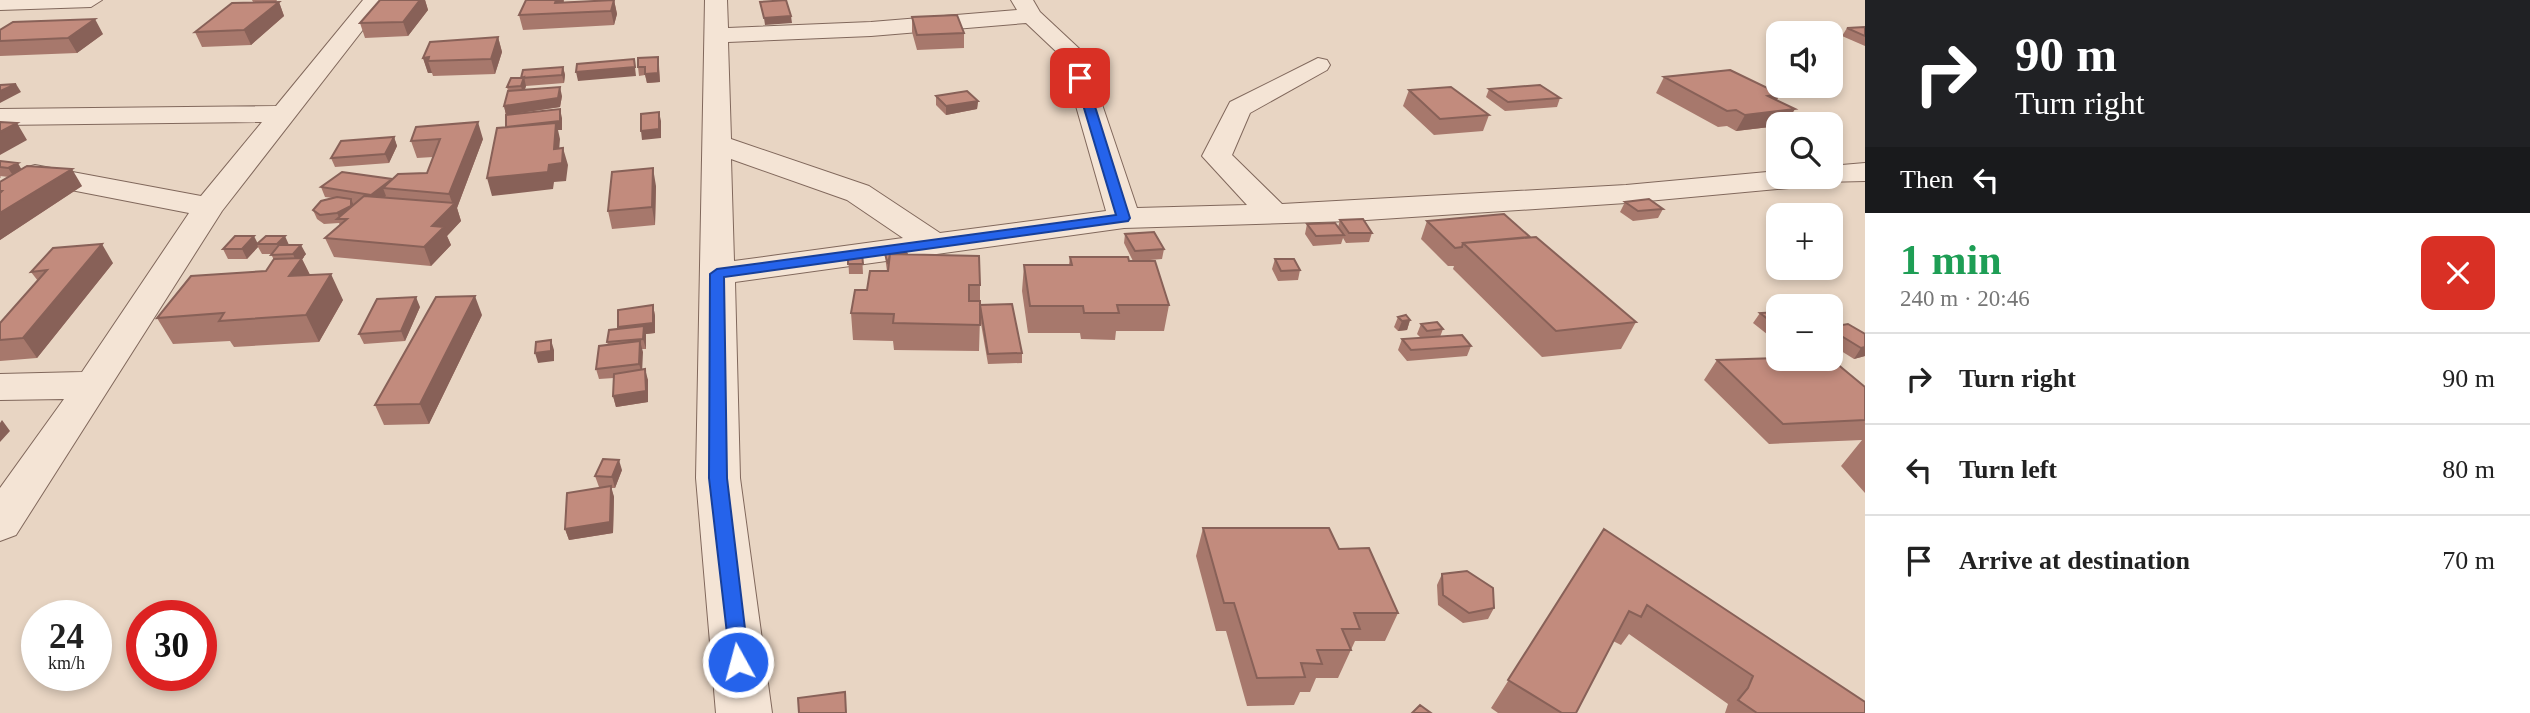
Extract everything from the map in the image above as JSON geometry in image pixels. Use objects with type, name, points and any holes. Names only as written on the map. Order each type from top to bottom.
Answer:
[{"type":"street","points":[[0,3],[90,0]]},
{"type":"street","points":[[0,523],[94,385],[209,207],[375,0]]},
{"type":"street","points":[[1,27],[41,1]]},
{"type":"street","points":[[744,713],[718,478],[716,18],[871,29],[1027,8],[1073,54],[1124,218]]},
{"type":"street","points":[[1273,213],[1217,156],[1239,108],[1318,65]]},
{"type":"street","points":[[0,117],[284,114]]},
{"type":"street","points":[[717,144],[858,193],[932,243]]},
{"type":"street","points":[[1843,174],[1865,172]]},
{"type":"street","points":[[35,174],[209,207]]},
{"type":"street","points":[[717,274],[1124,218],[1273,213],[1626,194],[1766,181]]},
{"type":"street","points":[[0,387],[94,385]]},
{"type":"building","points":[[380,0],[420,0],[403,22],[360,23]]},
{"type":"building","points":[[526,0],[556,0],[555,3],[614,0],[611,11],[519,15]]},
{"type":"building","points":[[786,0],[791,16],[764,18],[760,2]]},
{"type":"building","points":[[279,2],[244,30],[195,32],[232,3]]},
{"type":"building","points":[[957,15],[964,33],[917,35],[912,17]]},
{"type":"building","points":[[95,19],[68,38],[0,41],[0,30],[13,22]]},
{"type":"building","points":[[1865,27],[1865,36],[1847,28]]},
{"type":"building","points":[[498,37],[491,59],[428,61],[429,57],[423,58],[430,42]]},
{"type":"building","points":[[658,57],[658,73],[645,74],[645,67],[638,67],[638,58]]},
{"type":"building","points":[[634,59],[635,67],[576,72],[577,64]]},
{"type":"building","points":[[563,67],[562,75],[524,78],[521,86],[507,87],[511,78],[521,78],[523,70]]},
{"type":"building","points":[[1730,70],[1766,87],[1766,98],[1772,98],[1795,109],[1745,115],[1736,110],[1727,111],[1664,77]]},
{"type":"building","points":[[16,84],[0,91],[0,85]]},
{"type":"building","points":[[1540,85],[1560,98],[1508,102],[1489,89]]},
{"type":"building","points":[[560,87],[558,98],[504,106],[508,91]]},
{"type":"building","points":[[1451,87],[1489,115],[1440,119],[1409,90]]},
{"type":"building","points":[[967,91],[978,101],[946,106],[936,96]]},
{"type":"building","points":[[560,109],[560,121],[506,127],[506,115]]},
{"type":"building","points":[[659,112],[659,129],[641,131],[641,114]]},
{"type":"building","points":[[0,122],[17,123],[0,132]]},
{"type":"building","points":[[478,122],[449,194],[383,188],[398,174],[427,173],[440,139],[411,141],[416,127]]},
{"type":"building","points":[[556,123],[554,149],[563,148],[562,163],[549,165],[548,172],[487,178],[497,128]]},
{"type":"building","points":[[394,137],[385,154],[331,158],[341,141]]},
{"type":"building","points":[[0,161],[18,163],[8,168],[0,167]]},
{"type":"building","points":[[27,166],[72,169],[0,213],[0,182]]},
{"type":"building","points":[[653,168],[652,207],[608,211],[612,172]]},
{"type":"building","points":[[342,172],[392,179],[371,195],[321,187]]},
{"type":"building","points":[[364,196],[455,203],[432,226],[444,227],[424,247],[325,238],[347,219],[337,219]]},
{"type":"building","points":[[337,197],[351,199],[351,206],[337,213],[320,215],[313,210],[321,201]]},
{"type":"building","points":[[1649,199],[1663,209],[1638,211],[1625,202]]},
{"type":"building","points":[[1504,214],[1530,237],[1463,243],[1462,247],[1455,248],[1427,221]]},
{"type":"building","points":[[1363,219],[1372,233],[1349,233],[1340,220]]},
{"type":"building","points":[[1335,223],[1344,235],[1316,236],[1307,224]]},
{"type":"building","points":[[1154,232],[1164,249],[1135,251],[1125,234]]},
{"type":"building","points":[[235,236],[254,236],[242,249],[223,249]]},
{"type":"building","points":[[266,236],[285,236],[277,244],[257,244]]},
{"type":"building","points":[[1536,237],[1636,322],[1556,331],[1463,243]]},
{"type":"building","points":[[102,244],[23,338],[0,340],[0,323],[47,270],[31,272],[53,248]]},
{"type":"building","points":[[279,245],[301,245],[293,254],[271,255]]},
{"type":"building","points":[[906,252],[907,254],[890,254],[888,264],[885,254]]},
{"type":"building","points":[[862,254],[863,264],[848,264],[848,255]]},
{"type":"building","points":[[890,254],[979,256],[980,285],[969,285],[969,301],[980,301],[980,325],[893,323],[894,314],[851,313],[855,290],[867,290],[870,271],[888,271]]},
{"type":"building","points":[[1070,257],[1128,257],[1129,261],[1155,261],[1169,305],[1117,305],[1119,313],[1084,313],[1083,306],[1030,306],[1024,265],[1072,265]]},
{"type":"building","points":[[302,258],[289,276],[331,274],[306,315],[219,321],[224,313],[157,318],[191,276],[266,271],[274,259]]},
{"type":"building","points":[[1275,259],[1294,259],[1300,270],[1281,271]]},
{"type":"building","points":[[475,296],[420,404],[375,405],[436,297]]},
{"type":"building","points":[[416,297],[401,331],[359,334],[377,299]]},
{"type":"building","points":[[1012,304],[1022,353],[988,354],[980,305]]},
{"type":"building","points":[[653,305],[653,323],[618,327],[618,310]]},
{"type":"building","points":[[1406,315],[1410,320],[1402,321],[1398,317]]},
{"type":"building","points":[[1437,322],[1443,329],[1427,331],[1421,324]]},
{"type":"building","points":[[1848,324],[1865,334],[1865,347],[1861,348],[1843,337],[1843,325]]},
{"type":"building","points":[[644,326],[643,339],[607,342],[609,330]]},
{"type":"building","points":[[1462,335],[1471,346],[1411,350],[1402,339]]},
{"type":"building","points":[[551,340],[551,351],[535,353],[536,342]]},
{"type":"building","points":[[640,341],[639,364],[596,369],[599,346]]},
{"type":"building","points":[[1766,358],[1766,371],[1843,371],[1843,369],[1865,387],[1865,420],[1783,424],[1717,360]]},
{"type":"building","points":[[645,369],[646,391],[613,396],[614,374]]},
{"type":"building","points":[[603,459],[619,460],[612,477],[595,476]]},
{"type":"building","points":[[611,486],[610,522],[565,529],[567,493]]},
{"type":"building","points":[[1203,528],[1329,528],[1339,549],[1369,548],[1398,613],[1354,613],[1360,629],[1342,629],[1351,650],[1317,650],[1322,664],[1301,663],[1305,677],[1257,678],[1234,603],[1224,603]]},
{"type":"building","points":[[1604,529],[1865,702],[1865,713],[1757,713],[1738,700],[1748,688],[1753,676],[1647,605],[1641,617],[1629,611],[1576,713],[1562,713],[1508,680]]},
{"type":"building","points":[[1467,571],[1493,588],[1494,608],[1469,613],[1443,595],[1442,574]]},
{"type":"building","points":[[845,692],[846,713],[799,713],[798,698]]},
{"type":"building","points":[[1420,705],[1431,713],[1412,713]]},
{"type":"route","points":[[738,662],[718,478],[717,274],[1124,218],[1080,78]]}]
